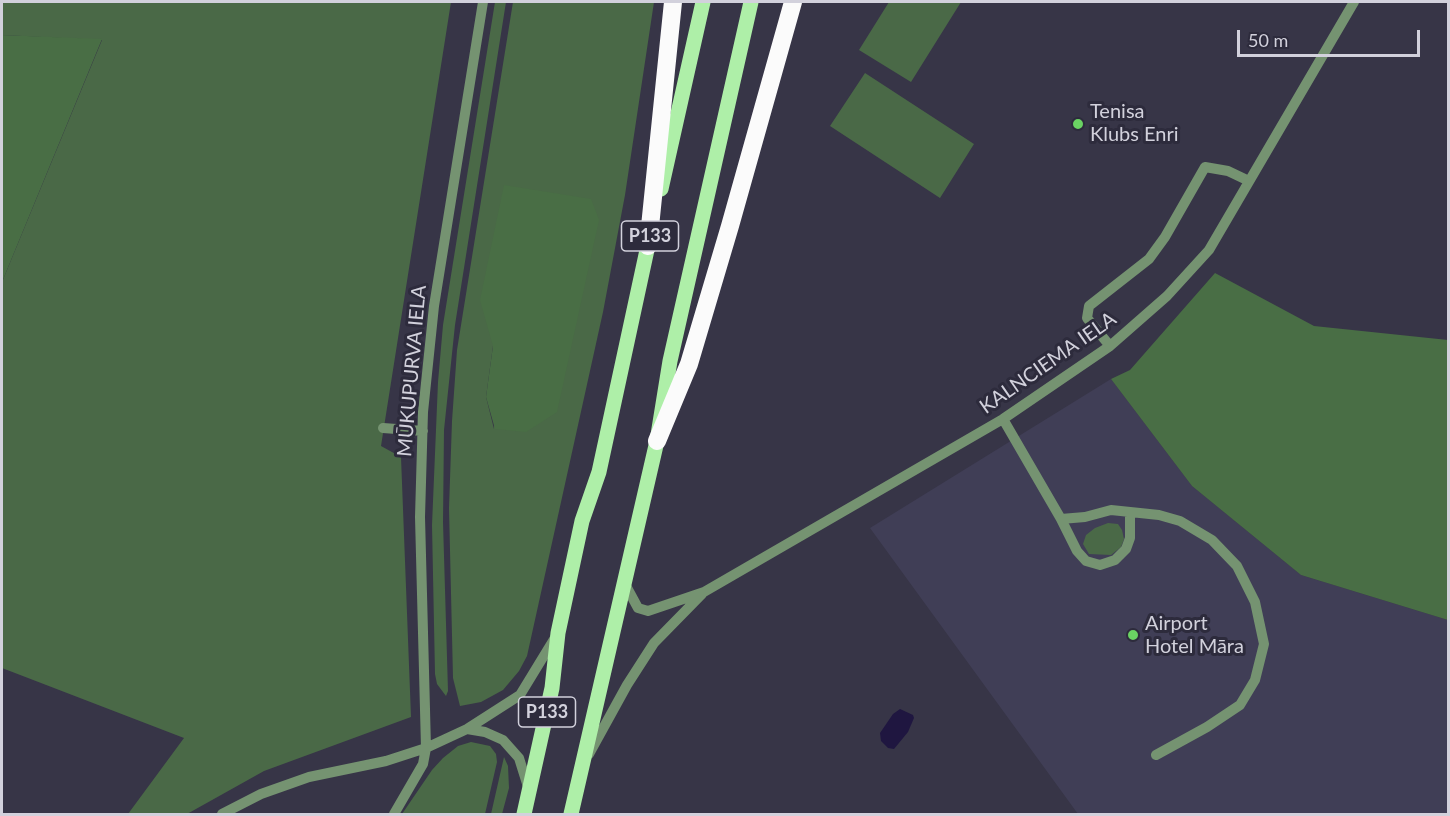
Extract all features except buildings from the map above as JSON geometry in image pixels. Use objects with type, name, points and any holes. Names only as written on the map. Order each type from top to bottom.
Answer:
[{"type":"highway","points":[[648,246],[673,2]]},
{"type":"highway","points":[[657,441],[688,363],[794,2]]},
{"type":"main road","name":"P133","points":[[524,814],[552,688],[558,633],[582,521],[599,472],[703,2]]},
{"type":"main road","name":"P133","points":[[571,814],[657,441],[670,361],[751,2]]},
{"type":"street","name":"MŪKUPURVA IELA","points":[[426,748],[420,517],[423,431],[434,306],[483,2]]},
{"type":"street","name":"KALNCIEMA IELA","points":[[625,584],[638,608],[648,610],[704,592],[1003,419],[1110,346],[1167,296],[1209,250],[1354,2]]},
{"type":"street","points":[[1110,346],[1087,318],[1089,306],[1149,259],[1165,237],[1205,166],[1228,171],[1249,181]]},
{"type":"street","points":[[1003,419],[1077,551],[1086,561],[1100,565],[1115,560],[1126,549],[1130,538],[1130,512]]},
{"type":"street","points":[[383,428],[423,431]]},
{"type":"street","points":[[1061,519],[1085,517],[1111,510],[1159,515],[1180,521],[1212,540],[1237,566],[1255,602],[1264,644],[1255,680],[1240,705],[1207,728],[1156,755]]},
{"type":"street","name":"KALNCIEMA IELA","points":[[583,766],[627,686],[654,643],[704,592]]},
{"type":"street","points":[[222,814],[261,794],[309,777],[386,761],[426,748],[467,729],[520,695],[558,633]]},
{"type":"street","points":[[467,729],[485,732],[503,740],[519,758],[529,790]]},
{"type":"street","points":[[394,814],[423,764],[426,748]]},
{"type":"shaded area","points":[[1111,379],[1192,486],[1301,575],[1448,620],[1448,814],[1078,814],[870,528]]},
{"type":"shaded area","points":[[900,709],[913,715],[914,718],[908,732],[894,749],[888,748],[881,741],[880,733],[893,714]]},
{"type":"green space","points":[[2,2],[451,2],[381,446],[401,457],[411,717],[264,771],[187,814],[128,814],[184,738],[2,668],[2,282],[102,40],[2,35]]},
{"type":"green space","points":[[495,2],[506,2],[455,325],[444,430],[443,522],[448,691],[446,696],[437,684],[435,674],[432,525],[438,382],[443,325]]},
{"type":"green space","points":[[513,2],[654,2],[625,195],[603,312],[527,656],[519,671],[503,690],[481,702],[460,706],[453,678],[449,508],[457,350]],"holes":[[[493,346],[494,429],[486,397]]]},
{"type":"green space","points":[[889,2],[961,2],[911,82],[859,50]]},
{"type":"green space","points":[[2,35],[102,39],[2,282]]},
{"type":"green space","points":[[865,73],[974,144],[940,198],[830,126]]},
{"type":"green space","points":[[504,185],[591,199],[599,220],[557,412],[526,432],[495,429],[486,397],[493,346],[480,300]]},
{"type":"green space","points":[[1215,273],[1314,326],[1448,340],[1448,620],[1301,575],[1192,486],[1111,379],[1130,370]]},
{"type":"green space","points":[[1108,523],[1118,524],[1122,530],[1124,539],[1121,547],[1111,555],[1089,554],[1083,544],[1086,535],[1095,528]]},
{"type":"green space","points":[[471,742],[490,746],[496,754],[497,762],[485,814],[402,814],[443,758],[458,746]]},
{"type":"green space","points":[[504,757],[508,766],[509,788],[502,814],[491,814]]},
{"type":"place","name":"Tenisa Klubs Enri","points":[[1078,124]]},
{"type":"place","name":"Airport Hotel Māra","points":[[1133,635]]}]
